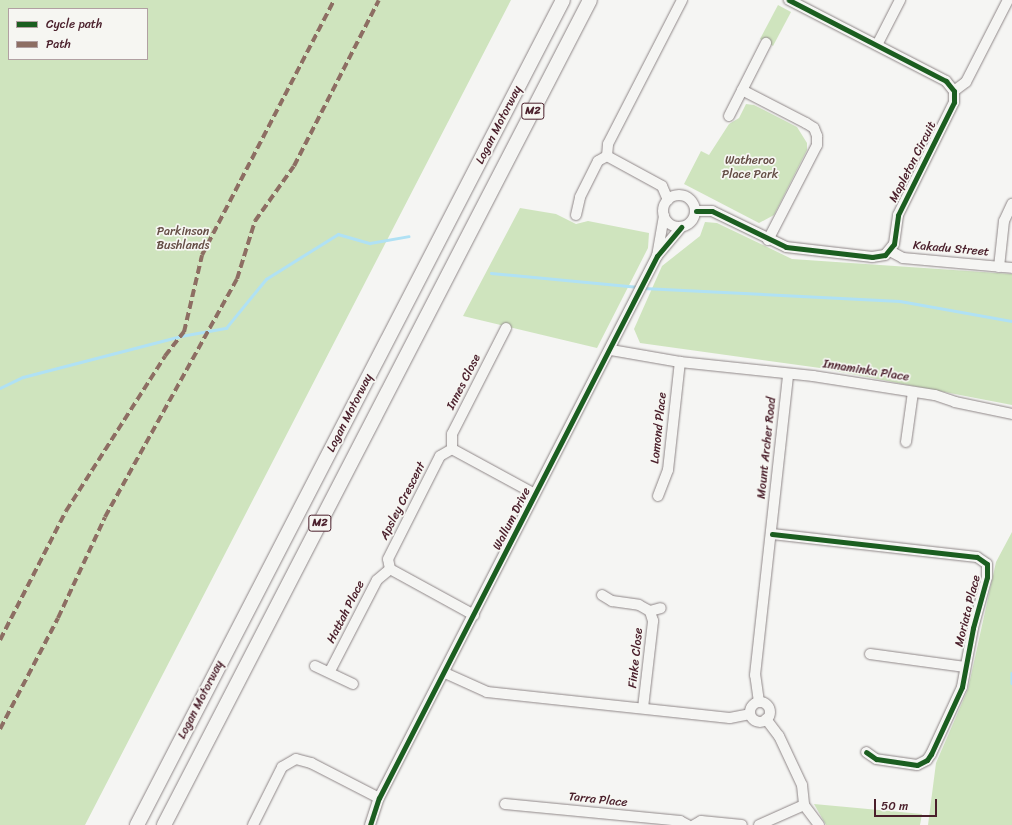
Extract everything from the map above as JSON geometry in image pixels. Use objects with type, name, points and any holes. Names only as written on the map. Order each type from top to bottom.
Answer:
[{"type":"highway","name":"Logan Motorway","points":[[137,825],[563,0]]},
{"type":"highway","name":"Logan Motorway","points":[[164,825],[590,0]]},
{"type":"street","points":[[607,156],[608,144],[682,0]]},
{"type":"street","points":[[877,45],[900,0]]},
{"type":"street","points":[[791,1],[946,80],[954,91],[966,82],[1008,0]]},
{"type":"street","points":[[729,116],[766,43]]},
{"type":"street","points":[[742,90],[806,123],[814,128],[817,136],[817,145],[768,240]]},
{"type":"street","name":"Mapleton Circuit","points":[[890,251],[902,204],[954,102],[954,91]]},
{"type":"street","points":[[607,156],[662,186],[668,200]]},
{"type":"street","points":[[576,215],[580,196],[598,161],[607,156]]},
{"type":"street","points":[[657,256],[664,216],[664,207],[668,200],[676,195],[686,196],[693,202],[696,211],[690,224],[682,227],[672,226],[664,216]]},
{"type":"street","points":[[999,267],[1004,220],[1012,204]]},
{"type":"street","points":[[696,211],[712,212],[768,240],[786,247],[872,257],[890,251]]},
{"type":"street","name":"Wallum Drive","points":[[370,825],[379,798],[445,673],[535,494],[629,314],[657,256],[682,227]]},
{"type":"street","name":"Kakadu Street","points":[[890,251],[903,258],[1012,268]]},
{"type":"street","name":"Innes Close","points":[[452,449],[452,434],[506,328]]},
{"type":"street","points":[[610,350],[680,362],[767,370],[788,375]]},
{"type":"street","name":"Lomond Place","points":[[658,496],[668,470],[680,362]]},
{"type":"street","name":"Innaminka Place","points":[[788,375],[813,376],[913,392],[906,442]]},
{"type":"street","name":"Mount Archer Road","points":[[759,702],[755,675],[772,534],[788,375]]},
{"type":"street","points":[[913,392],[1012,414]]},
{"type":"street","points":[[452,449],[535,494]]},
{"type":"street","name":"Apsley Crescent","points":[[390,569],[388,559],[440,456],[452,449]]},
{"type":"street","name":"Moriata Place","points":[[772,534],[977,557],[987,564],[987,577],[965,667],[962,687],[927,760],[917,765],[876,759],[866,752]]},
{"type":"street","points":[[390,569],[474,615]]},
{"type":"street","name":"Hattah Place","points":[[330,671],[377,580],[390,569]]},
{"type":"street","name":"Finke Close","points":[[602,595],[612,601],[639,605],[650,611],[661,608]]},
{"type":"street","name":"Finke Close","points":[[643,708],[653,621],[650,611]]},
{"type":"street","points":[[870,654],[965,667]]},
{"type":"street","points":[[315,666],[330,671],[353,684]]},
{"type":"street","points":[[445,673],[487,692],[730,718],[750,714]]},
{"type":"street","points":[[759,702],[768,706],[769,713],[766,719],[758,722],[750,714],[751,706],[759,702]]},
{"type":"street","points":[[766,719],[779,736],[802,785],[804,805],[819,825]]},
{"type":"street","points":[[253,825],[282,767],[296,759],[311,763],[379,798]]},
{"type":"street","name":"Tarra Place","points":[[505,804],[680,821],[688,825]]},
{"type":"street","points":[[758,825],[804,805]]},
{"type":"street","points":[[694,825],[701,821],[742,825]]},
{"type":"green space","name":"Parkinson Bushlands","points":[[0,0],[511,0],[85,825],[0,825]]},
{"type":"green space","points":[[778,5],[791,12],[773,46],[760,39]]},
{"type":"green space","name":"Watheroo Place Park","points":[[746,104],[754,105],[797,127],[807,143],[807,150],[774,215],[759,223],[684,184],[701,151],[709,155],[729,124],[739,118]]},
{"type":"green space","points":[[520,208],[556,214],[576,224],[588,221],[649,233],[648,248],[597,348],[463,316]]},
{"type":"green space","points":[[705,222],[717,223],[792,259],[1012,274],[1012,405],[820,368],[640,343],[634,329],[662,266],[700,236]]},
{"type":"green space","points":[[1012,532],[1012,825],[928,825],[936,763],[968,689],[996,562]]},
{"type":"green space","points":[[814,804],[922,814],[920,825],[826,825]]},
{"type":"waterway","points":[[0,388],[23,377],[181,336],[226,328],[266,279],[338,234],[370,243],[408,236]]},
{"type":"waterway","points":[[491,273],[638,287]]},
{"type":"waterway","points":[[643,288],[900,301],[1012,321]]},
{"type":"waterway","points":[[1012,673],[1012,683]]},
{"type":"marked path","points":[[0,640],[66,511],[165,356],[184,332],[202,255],[334,0]]},
{"type":"marked path","points":[[0,729],[58,618],[105,517],[237,279],[255,221],[294,166],[379,0]]},
{"type":"cycle path","points":[[696,211],[712,211],[786,247],[872,257],[885,255],[894,244],[898,215],[954,102],[954,91],[946,81],[789,0]]},
{"type":"cycle path","points":[[370,825],[379,798],[657,256],[681,227]]},
{"type":"cycle path","points":[[772,534],[977,557],[987,564],[987,577],[973,628],[962,687],[931,754],[927,760],[917,765],[876,759],[866,752]]}]
